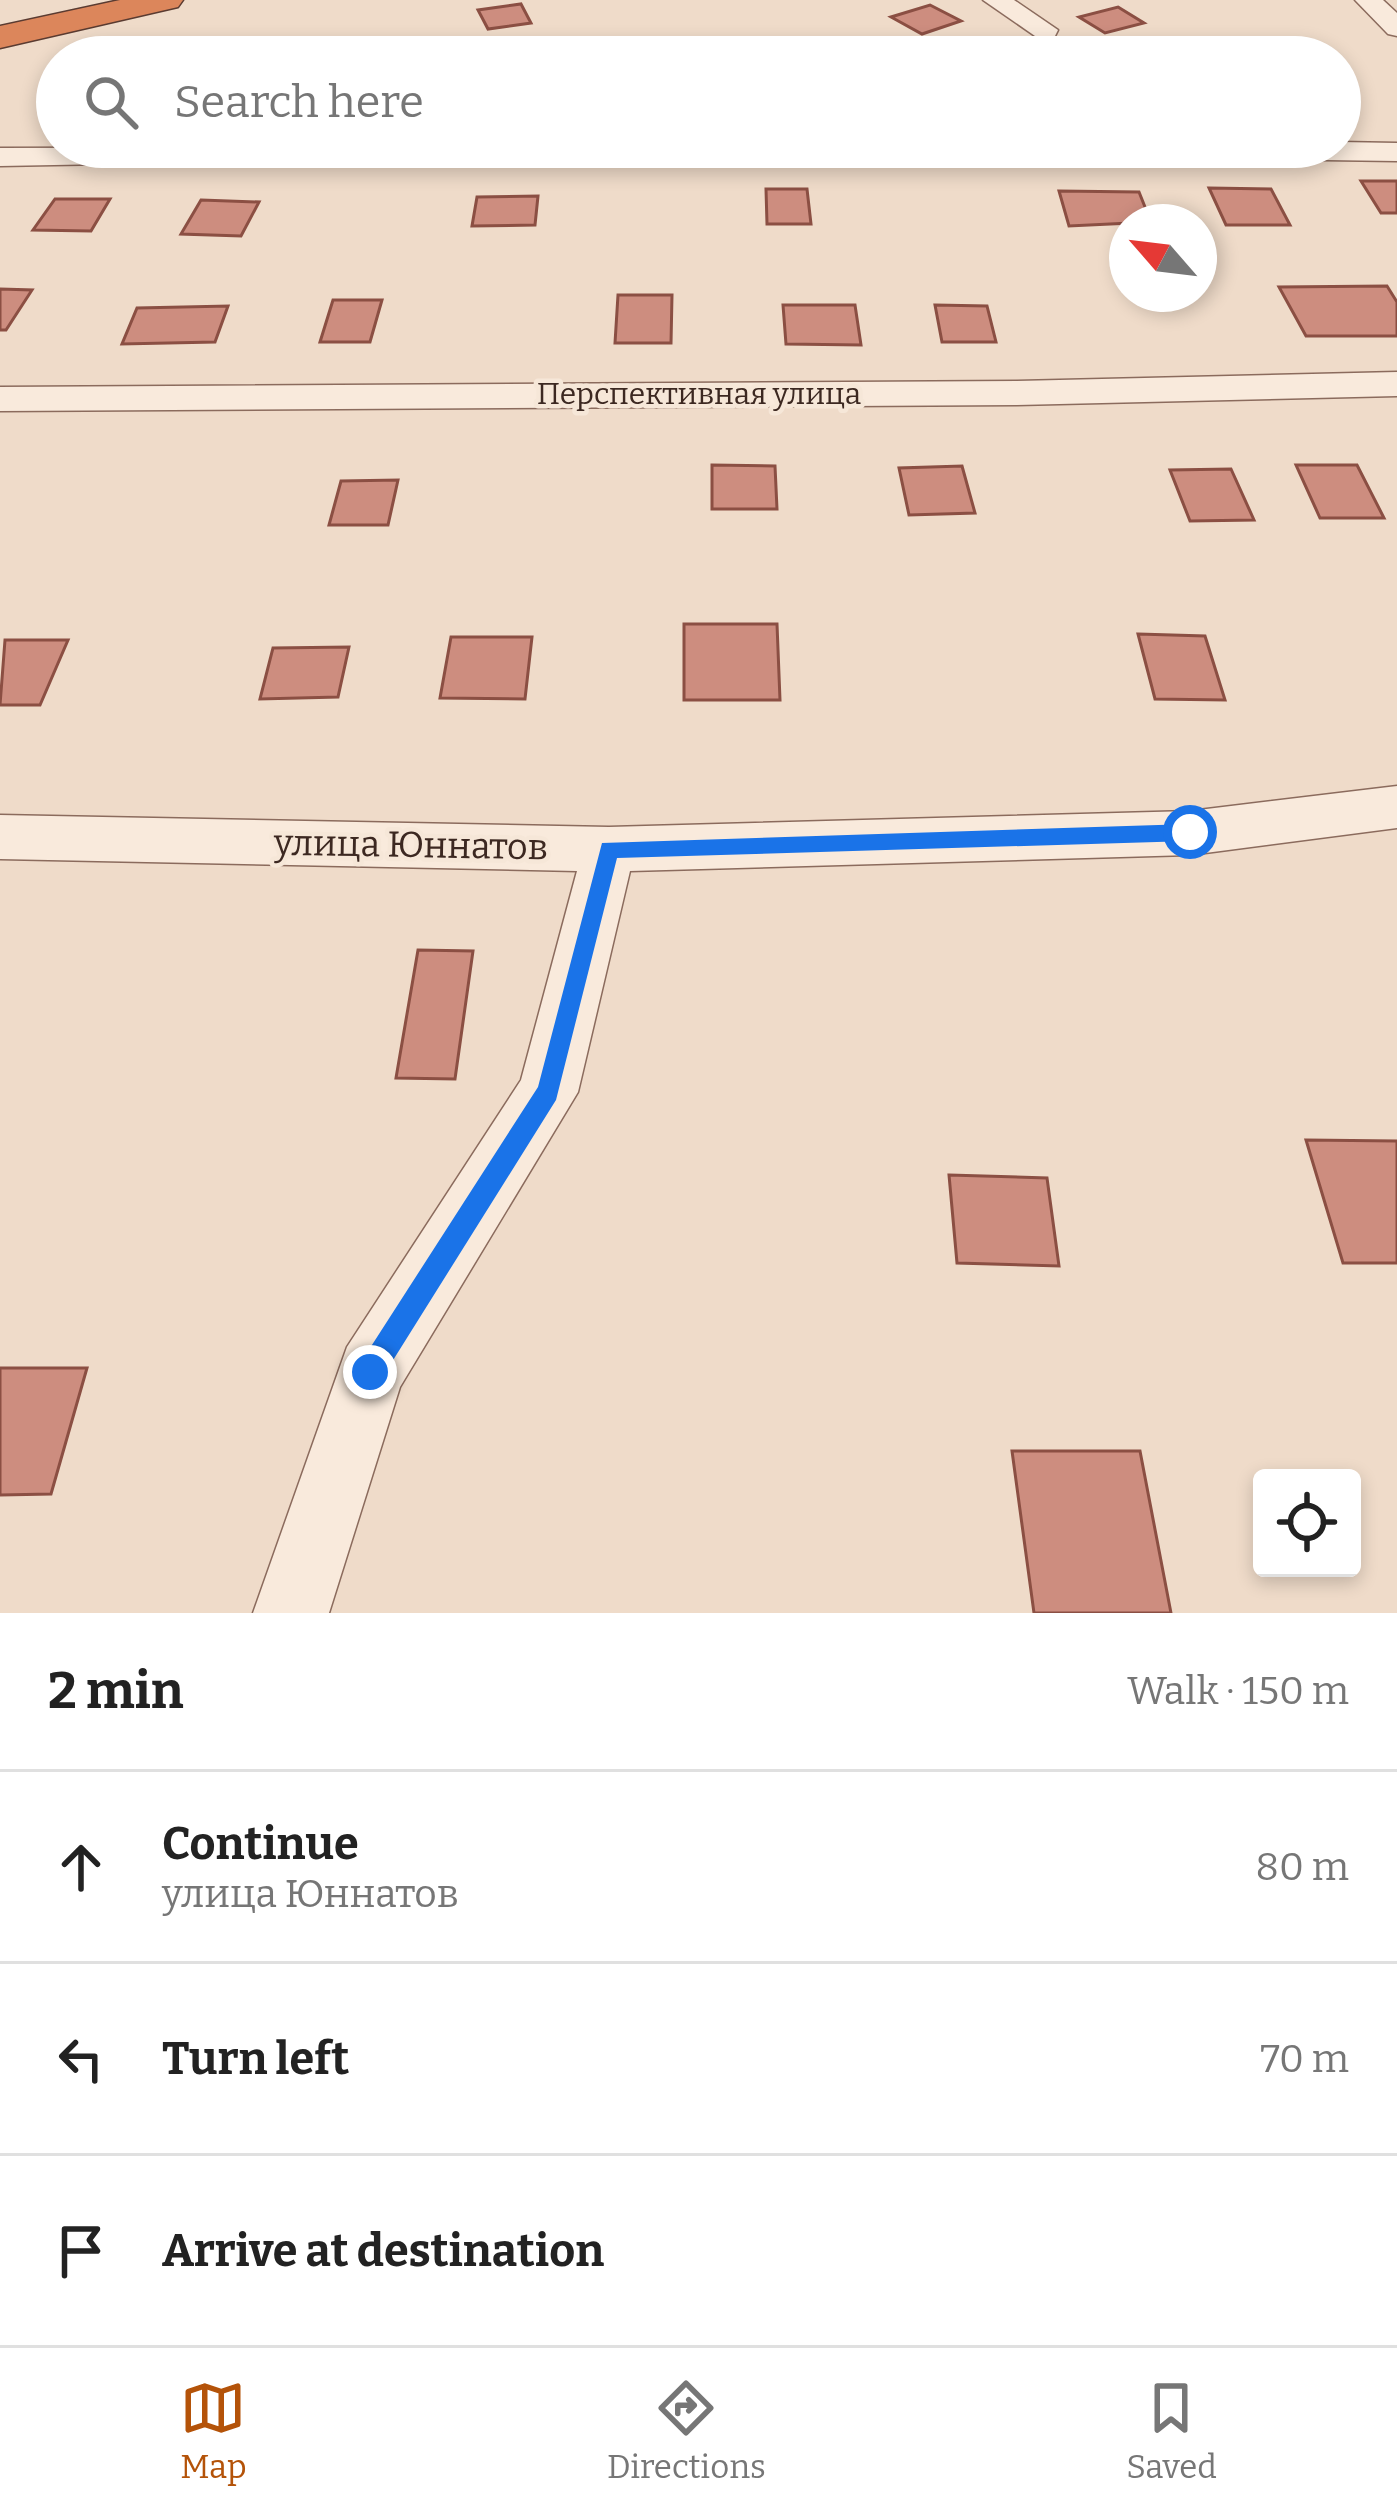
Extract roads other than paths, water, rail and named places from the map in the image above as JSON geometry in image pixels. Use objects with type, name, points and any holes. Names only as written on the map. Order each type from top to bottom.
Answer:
[{"type":"highway","points":[[0,20],[85,0]]},
{"type":"highway","points":[[0,37],[166,0]]},
{"type":"street","points":[[996,0],[1045,30]]},
{"type":"street","points":[[1368,0],[1397,28]]},
{"type":"street","points":[[1361,151],[1397,152]]},
{"type":"street","points":[[0,157],[36,156]]},
{"type":"street","name":"Перспективная улица","points":[[0,399],[1016,393],[1397,384]]},
{"type":"street","name":"улица Юннатов","points":[[0,837],[609,849],[1190,832],[1397,807]]},
{"type":"street","points":[[291,1613],[370,1372],[548,1092],[609,849]]}]
